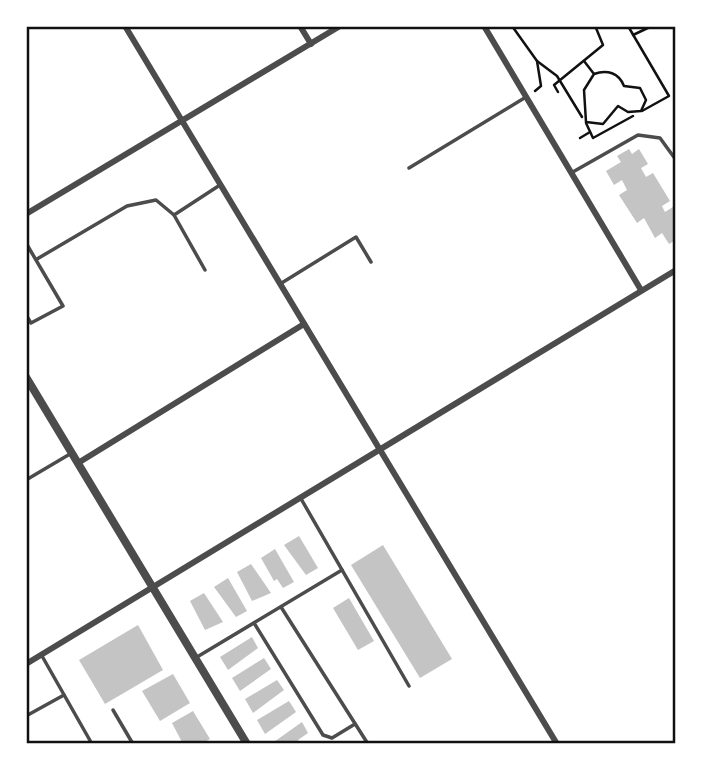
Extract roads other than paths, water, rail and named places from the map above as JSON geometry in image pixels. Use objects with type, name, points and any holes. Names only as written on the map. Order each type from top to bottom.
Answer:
[{"type":"street","points":[[125,26],[557,744]]},
{"type":"street","points":[[300,26],[310,44]]},
{"type":"street","points":[[26,214],[340,26]]},
{"type":"street","points":[[484,26],[640,290]]},
{"type":"street","points":[[26,664],[676,270]]},
{"type":"street","points":[[78,463],[304,324]]},
{"type":"street","points":[[26,377],[247,744]]},
{"type":"lane","points":[[409,168],[526,97]]},
{"type":"lane","points":[[571,173],[638,135],[660,138],[676,160]]},
{"type":"lane","points":[[174,215],[220,185]]},
{"type":"lane","points":[[37,259],[127,206],[156,200],[174,215],[205,270]]},
{"type":"lane","points":[[280,284],[356,237],[371,262]]},
{"type":"lane","points":[[26,243],[63,306],[31,323],[26,315]]},
{"type":"lane","points":[[26,480],[72,453]]},
{"type":"lane","points":[[300,497],[409,685]]},
{"type":"lane","points":[[195,658],[342,570]]},
{"type":"lane","points":[[281,607],[368,744]]},
{"type":"lane","points":[[254,623],[323,736],[332,738],[355,724]]},
{"type":"lane","points":[[42,656],[92,744]]},
{"type":"lane","points":[[26,716],[64,695]]},
{"type":"lane","points":[[113,710],[134,744]]}]
